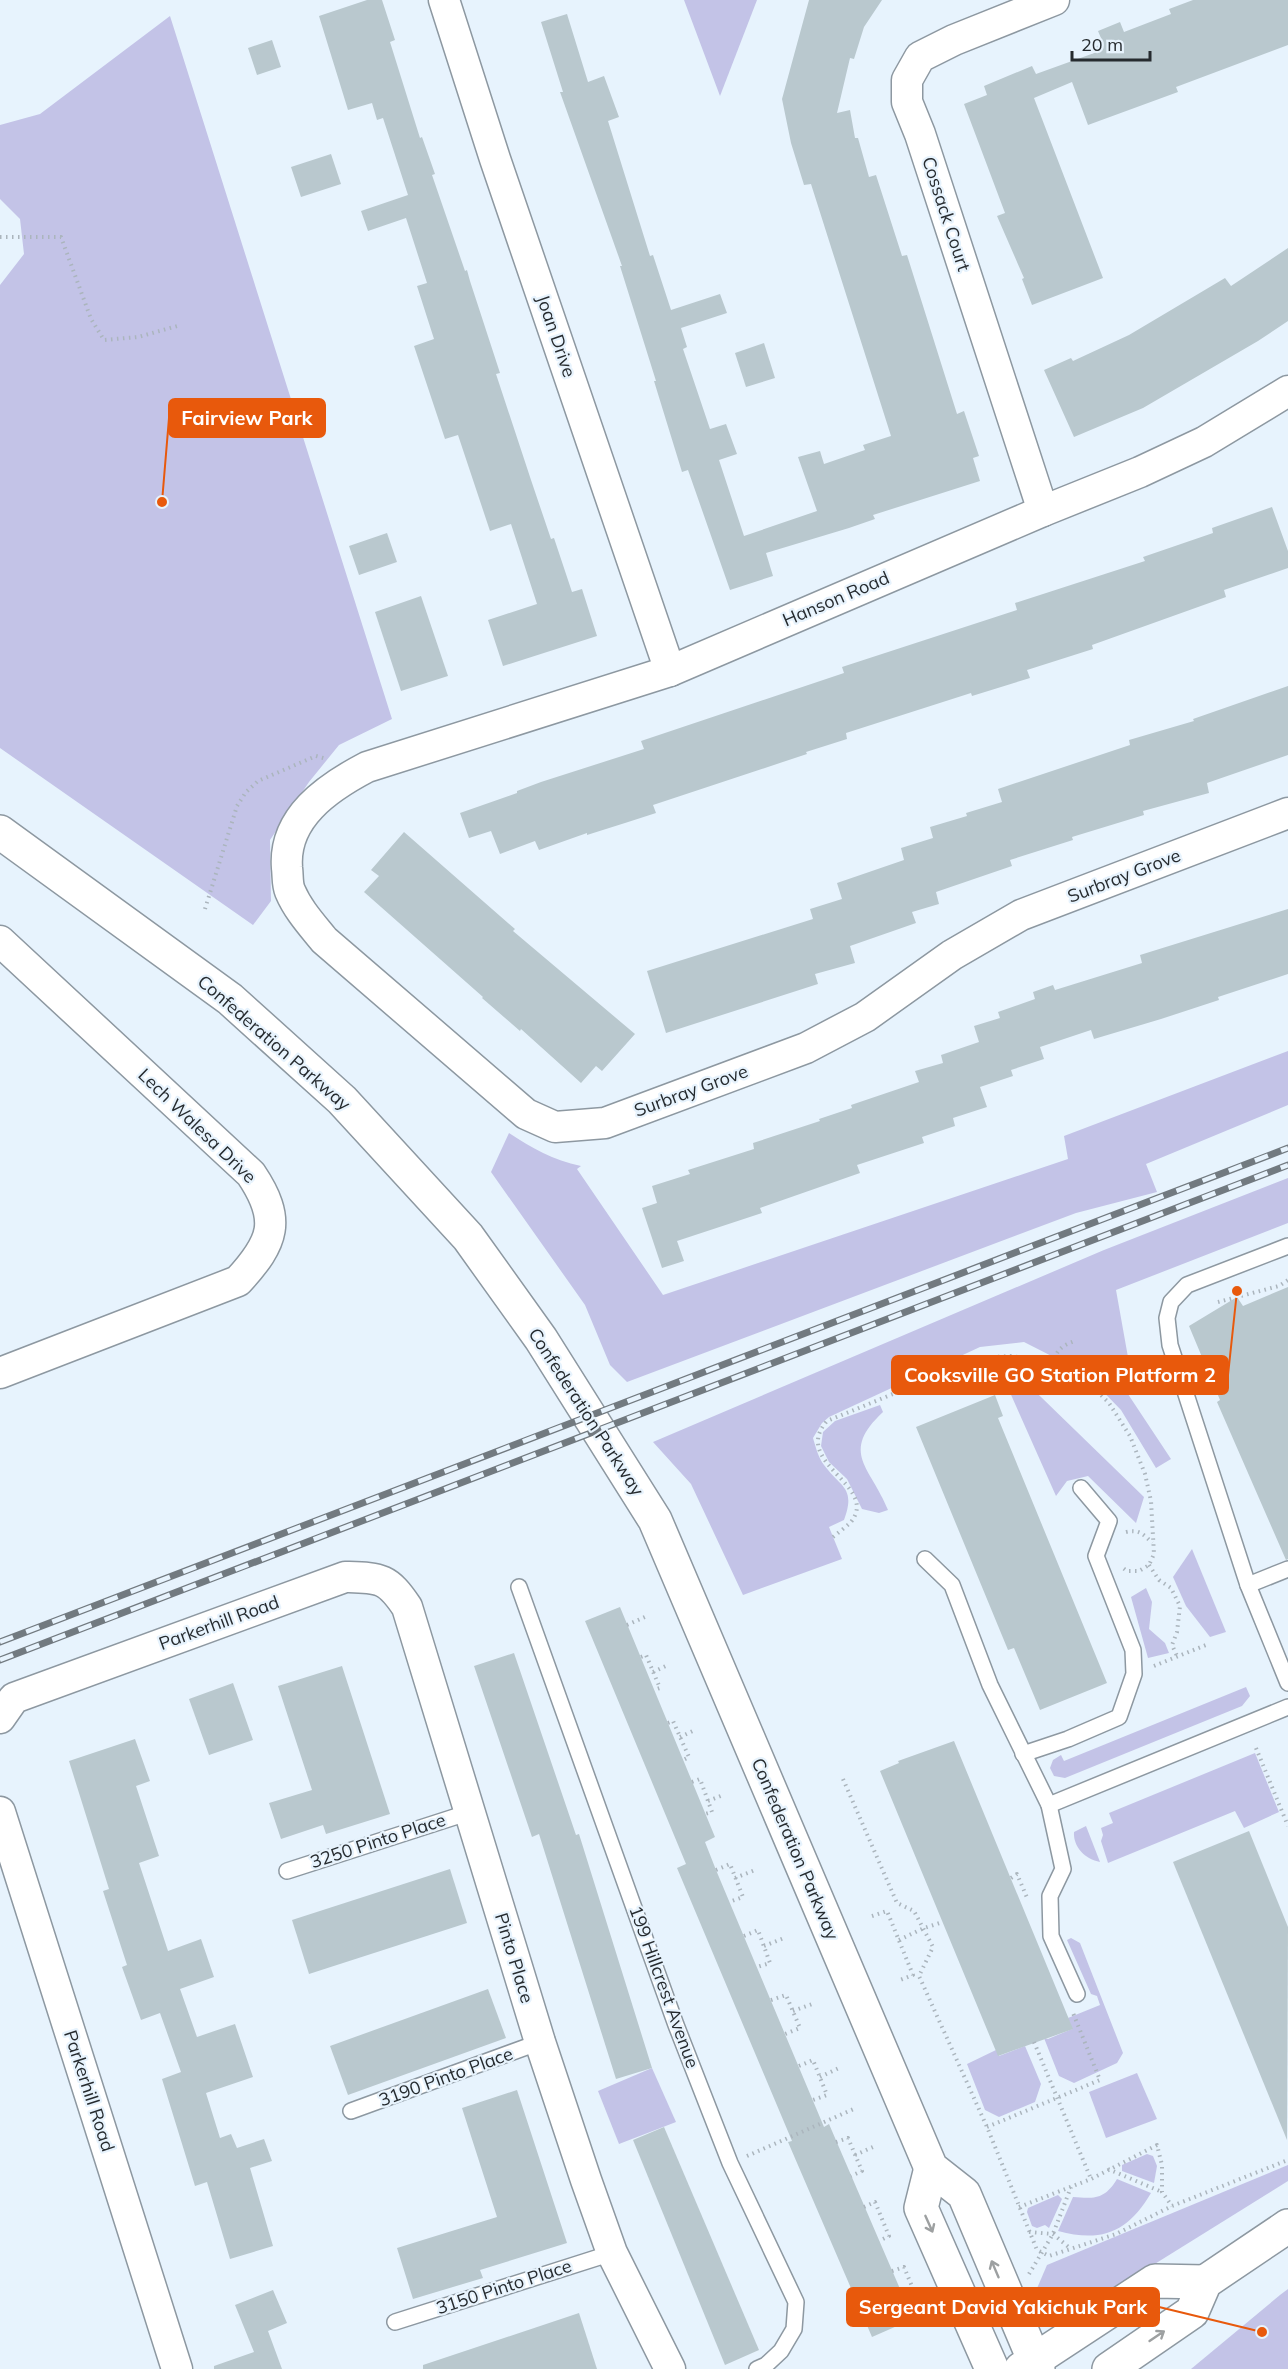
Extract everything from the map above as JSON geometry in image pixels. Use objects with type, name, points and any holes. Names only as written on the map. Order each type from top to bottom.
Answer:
[{"type":"street","name":"Joan Drive","points":[[444,0],[495,159],[670,671]]},
{"type":"street","name":"Cossack Court","points":[[1043,511],[920,134],[907,102],[907,80],[920,57],[954,40],[1054,0]]},
{"type":"street","name":"Hanson Road","points":[[367,767],[670,671],[1043,511],[1140,472],[1204,442],[1288,391]]},
{"type":"street","name":"Surbray Grove","points":[[367,767],[330,788],[312,804],[293,830],[286,855],[289,889],[303,915],[324,940],[526,1114],[555,1126],[605,1123],[806,1048],[865,1017],[952,956],[1021,915],[1288,813]]},
{"type":"street","name":"Confederation Parkway","points":[[0,832],[230,999],[342,1100],[468,1237],[541,1339],[655,1520],[931,2168],[964,2194],[1032,2366]]},
{"type":"street","name":"Lech Walesa Drive","points":[[0,941],[251,1174],[265,1194],[271,1216],[268,1239],[256,1261],[238,1281],[0,1373]]},
{"type":"street","name":"Parkerhill Road","points":[[0,1718],[14,1698],[345,1577]]},
{"type":"street","name":"Pinto Place","points":[[345,1577],[374,1578],[394,1587],[407,1607],[540,2042],[585,2180],[612,2253],[670,2369]]},
{"type":"street","name":"Parkerhill Road","points":[[0,1812],[177,2369]]},
{"type":"street","points":[[931,2168],[921,2208],[992,2369]]},
{"type":"street","points":[[1109,2369],[1192,2312],[1205,2282],[1288,2226]]},
{"type":"street","points":[[1032,2366],[1155,2281],[1205,2282]]},
{"type":"lane","points":[[1288,1246],[1187,1286],[1172,1302],[1167,1318],[1170,1345],[1248,1585],[1288,1683]]},
{"type":"lane","points":[[1023,1754],[1068,1739],[1119,1717],[1134,1674],[1133,1650],[1096,1556],[1109,1521],[1081,1488]]},
{"type":"lane","points":[[926,1559],[952,1586],[990,1685],[1050,1805],[1063,1869],[1050,1896],[1051,1936],[1073,1999]]},
{"type":"lane","points":[[1248,1585],[1288,1569]]},
{"type":"lane","name":"199 Hillcrest Avenue","points":[[519,1587],[676,2025],[730,2163],[795,2302],[794,2329],[781,2351],[766,2365],[757,2369]]},
{"type":"lane","points":[[1050,1805],[1288,1707]]},
{"type":"lane","name":"3250 Pinto Place","points":[[287,1871],[470,1812]]},
{"type":"lane","name":"3190 Pinto Place","points":[[351,2111],[540,2042]]},
{"type":"lane","name":"3150 Pinto Place","points":[[395,2322],[612,2253]]},
{"type":"path","points":[[0,237],[61,237],[91,319],[104,340],[138,337],[181,325]]},
{"type":"path","points":[[205,909],[237,806],[246,792],[258,781],[316,756],[367,767]]},
{"type":"path","points":[[1218,1302],[1279,1286],[1288,1280]]},
{"type":"path","points":[[1051,1364],[1062,1346],[1075,1341]]},
{"type":"path","points":[[833,1537],[852,1520],[855,1504],[848,1485],[828,1465],[819,1451],[817,1440],[827,1421],[981,1358],[1010,1356],[1039,1360],[1086,1380],[1109,1403],[1131,1437],[1149,1492],[1154,1554],[1149,1565],[1139,1571],[1127,1571],[1117,1565]]},
{"type":"path","points":[[953,1393],[963,1389],[958,1367]]},
{"type":"path","points":[[1122,1533],[1133,1530],[1144,1534],[1152,1543]]},
{"type":"path","points":[[1149,1565],[1159,1580],[1171,1588],[1180,1606],[1178,1632],[1172,1645],[1177,1656]]},
{"type":"path","points":[[627,1625],[647,1616]]},
{"type":"path","points":[[1134,1674],[1206,1645]]},
{"type":"path","points":[[641,1657],[646,1655],[660,1688],[654,1690]]},
{"type":"path","points":[[653,1672],[668,1665]]},
{"type":"path","points":[[668,1723],[673,1720],[689,1757],[683,1760]]},
{"type":"path","points":[[680,1737],[695,1730]]},
{"type":"path","points":[[1256,1748],[1288,1826]]},
{"type":"path","points":[[692,1782],[700,1779],[712,1812],[705,1814]]},
{"type":"path","points":[[843,1779],[897,1903],[914,1911],[933,1947],[919,1976],[987,2127],[1037,2250],[1049,2256],[1116,2234],[1172,2206],[1288,2160]]},
{"type":"path","points":[[708,1801],[723,1795]]},
{"type":"path","points":[[716,1870],[730,1864],[742,1897],[729,1902]]},
{"type":"path","points":[[735,1878],[755,1870]]},
{"type":"path","points":[[1011,1878],[1017,1874],[1030,1907]]},
{"type":"path","points":[[872,1917],[887,1911],[913,1975],[900,1980]]},
{"type":"path","points":[[899,1940],[924,1928],[943,1923]]},
{"type":"path","points":[[744,1936],[758,1930],[771,1963],[757,1967]]},
{"type":"path","points":[[764,1946],[784,1938]]},
{"type":"path","points":[[771,2000],[786,1995],[800,2028],[785,2034]]},
{"type":"path","points":[[987,2127],[1100,2080],[1073,1999]]},
{"type":"path","points":[[793,2012],[812,2004]]},
{"type":"path","points":[[1034,2042],[1091,2179]]},
{"type":"path","points":[[799,2066],[813,2060],[827,2095],[813,2100]]},
{"type":"path","points":[[820,2077],[839,2068]]},
{"type":"path","points":[[730,2163],[856,2108]]},
{"type":"path","points":[[836,2142],[848,2138],[862,2171],[851,2176]]},
{"type":"path","points":[[1018,2207],[1091,2179],[1157,2145],[1162,2165],[1161,2192]]},
{"type":"path","points":[[855,2154],[873,2147]]},
{"type":"path","points":[[1107,2169],[1161,2192],[1172,2206]]},
{"type":"path","points":[[1036,2266],[1053,2234],[1072,2186]]},
{"type":"path","points":[[864,2207],[875,2202],[889,2236],[879,2241]]},
{"type":"path","points":[[1029,2232],[1053,2234],[1072,2249]]},
{"type":"path","points":[[892,2271],[904,2267],[918,2301],[907,2306]]},
{"type":"shaded area","points":[[684,0],[757,0],[720,96]]},
{"type":"shaded area","points":[[170,16],[392,719],[339,745],[309,782],[270,840],[271,901],[253,925],[0,748],[0,285],[24,254],[20,219],[0,199],[0,125],[40,114]]},
{"type":"shaded area","points":[[1288,1051],[1288,1105],[1146,1164],[1157,1192],[1076,1213],[627,1382],[610,1365],[585,1305],[491,1172],[509,1133],[543,1153],[581,1166],[577,1169],[663,1295],[1068,1159],[1064,1136]]},
{"type":"shaded area","points":[[1288,1178],[1288,1223],[1116,1290],[1131,1374],[1118,1379],[1171,1459],[1156,1468],[1121,1410],[1085,1373],[1024,1342],[980,1347],[829,1417],[822,1423],[813,1438],[817,1452],[824,1465],[847,1494],[844,1520],[829,1527],[842,1559],[743,1595],[691,1484],[653,1442],[1104,1250]]},
{"type":"shaded area","points":[[1009,1366],[1144,1497],[1136,1523],[1088,1476],[1067,1481],[1056,1496],[1000,1370]]},
{"type":"shaded area","points":[[880,1405],[883,1412],[870,1426],[863,1439],[861,1450],[867,1471],[888,1510],[879,1513],[862,1509],[847,1479],[829,1462],[821,1446],[823,1432],[835,1421]]},
{"type":"shaded area","points":[[1192,1549],[1226,1632],[1210,1637],[1186,1606],[1173,1577]]},
{"type":"shaded area","points":[[1146,1588],[1152,1602],[1149,1629],[1165,1643],[1169,1653],[1148,1658],[1131,1597]]},
{"type":"shaded area","points":[[1246,1687],[1250,1696],[1242,1706],[1065,1778],[1054,1776],[1050,1768],[1053,1760],[1061,1755],[1064,1761]]},
{"type":"shaded area","points":[[1255,1753],[1279,1812],[1244,1828],[1235,1811],[1108,1863],[1101,1841],[1103,1835],[1101,1828],[1113,1823],[1109,1813]]},
{"type":"shaded area","points":[[1086,1826],[1100,1862],[1081,1852],[1076,1843],[1074,1832]]},
{"type":"shaded area","points":[[1071,1938],[1080,1943],[1123,2053],[1117,2063],[1074,2083],[1059,2076],[1044,2038],[1048,2039],[1072,2029],[1068,2018],[1100,2005],[1097,1996],[1091,1994],[1067,1940]]},
{"type":"shaded area","points":[[1025,2046],[1041,2084],[1035,2102],[999,2117],[985,2110],[967,2064],[996,2050],[999,2056]]},
{"type":"shaded area","points":[[652,2068],[676,2122],[619,2144],[598,2091]]},
{"type":"shaded area","points":[[1137,2073],[1157,2119],[1106,2138],[1089,2092]]},
{"type":"shaded area","points":[[1147,2154],[1153,2156],[1157,2166],[1154,2183],[1122,2171],[1122,2165]]},
{"type":"shaded area","points":[[1288,2165],[1288,2181],[1076,2313],[1053,2308],[1035,2293],[1047,2265]]},
{"type":"shaded area","points":[[1117,2179],[1151,2193],[1133,2217],[1123,2225],[1101,2235],[1088,2236],[1058,2231],[1073,2197],[1087,2198],[1104,2194]]},
{"type":"shaded area","points":[[1058,2195],[1062,2199],[1049,2228],[1045,2225],[1037,2228],[1032,2226],[1027,2212],[1028,2208]]},
{"type":"shaded area","points":[[1288,2289],[1288,2369],[1191,2369],[1280,2295]]},
{"type":"building","points":[[367,0],[382,0],[395,40],[390,42],[420,138],[422,137],[435,174],[432,175],[465,271],[467,270],[500,373],[496,374],[531,480],[572,592],[582,589],[597,636],[503,666],[488,620],[537,604],[511,524],[490,531],[458,435],[445,439],[414,346],[434,339],[417,286],[427,283],[406,218],[368,231],[361,211],[408,195],[383,118],[377,120],[372,103],[348,110],[319,16]]},
{"type":"building","points":[[809,0],[882,0],[864,27],[854,59],[850,58],[837,113],[850,110],[855,138],[858,138],[869,177],[876,175],[902,256],[907,255],[957,414],[964,411],[979,456],[973,458],[980,481],[873,515],[875,519],[849,528],[766,553],[773,576],[730,590],[688,470],[682,472],[620,266],[622,266],[560,92],[563,92],[541,22],[567,14],[588,82],[604,76],[619,117],[608,121],[650,256],[653,255],[671,310],[720,294],[727,313],[681,328],[687,347],[683,349],[710,429],[726,424],[737,454],[719,460],[744,536],[817,511],[798,457],[820,451],[824,464],[865,450],[863,445],[891,436],[811,184],[804,185],[791,143],[782,99]]},
{"type":"building","points":[[1193,0],[1288,0],[1288,45],[1176,87],[1178,92],[1088,125],[1072,82],[1034,98],[1103,278],[1032,305],[1022,279],[1024,278],[997,216],[1005,213],[964,104],[987,95],[984,86],[1032,66],[1036,74],[1097,52],[1095,47],[1103,43],[1098,31],[1120,22],[1124,32],[1171,14],[1169,9]]},
{"type":"building","points":[[272,40],[281,67],[257,75],[248,48]]},
{"type":"building","points":[[331,154],[341,184],[301,197],[291,167]]},
{"type":"building","points":[[1288,248],[1288,321],[1143,408],[1074,437],[1044,370],[1071,358],[1073,361],[1129,335],[1225,278],[1231,286]]},
{"type":"building","points":[[764,343],[775,378],[746,387],[735,353]]},
{"type":"building","points":[[1272,507],[1288,551],[1288,568],[1224,590],[1226,597],[1092,645],[1093,649],[1027,670],[1030,678],[972,696],[971,693],[846,733],[847,739],[806,752],[807,754],[653,805],[656,813],[539,850],[535,841],[500,854],[491,831],[469,838],[460,813],[541,782],[644,749],[641,741],[844,673],[842,667],[1017,610],[1015,603],[1145,561],[1143,557],[1213,533],[1212,528]]},
{"type":"building","points":[[387,533],[397,562],[359,575],[349,546]]},
{"type":"building","points":[[421,596],[448,676],[401,691],[375,612]]},
{"type":"building","points":[[1288,686],[1288,755],[1207,783],[1209,793],[1143,811],[1144,815],[1072,837],[1073,840],[1010,860],[1012,866],[936,892],[939,904],[912,912],[916,923],[850,946],[855,963],[815,974],[818,984],[666,1033],[647,971],[813,919],[810,909],[842,899],[837,883],[904,860],[901,848],[933,838],[930,827],[1002,802],[998,789],[1130,745],[1129,740],[1194,721],[1193,719]]},
{"type":"building","points":[[404,832],[515,929],[513,931],[635,1034],[602,1071],[596,1066],[581,1083],[364,892],[379,876],[371,870]]},
{"type":"building","points":[[1288,909],[1288,974],[1218,997],[1219,1000],[1094,1039],[1091,1030],[1040,1047],[1044,1059],[1011,1070],[1013,1076],[980,1087],[987,1107],[953,1118],[955,1126],[922,1137],[924,1143],[857,1165],[860,1173],[760,1208],[762,1213],[677,1241],[684,1261],[662,1268],[642,1208],[657,1203],[652,1186],[690,1174],[688,1170],[754,1149],[753,1143],[820,1121],[819,1119],[852,1108],[851,1105],[919,1082],[915,1071],[943,1063],[941,1055],[979,1042],[974,1026],[1000,1018],[998,1012],[1035,999],[1033,992],[1053,985],[1055,990],[1142,963],[1140,955]]},
{"type":"building","points":[[1288,1287],[1288,1559],[1286,1560],[1217,1402],[1220,1400],[1189,1326],[1237,1297],[1243,1306]]},
{"type":"building","points":[[995,1395],[1003,1416],[998,1418],[1107,1683],[1040,1710],[1014,1648],[1008,1650],[916,1427]]},
{"type":"building","points":[[620,1607],[715,1837],[705,1842],[716,1870],[824,2127],[829,2124],[913,2319],[872,2337],[788,2142],[792,2141],[677,1868],[686,1864],[585,1621]]},
{"type":"building","points":[[514,1653],[576,1835],[579,1834],[652,2068],[616,2079],[539,1834],[532,1837],[474,1666]]},
{"type":"building","points":[[342,1666],[390,1814],[326,1834],[323,1825],[281,1839],[269,1803],[312,1790],[278,1686]]},
{"type":"building","points":[[233,1683],[253,1740],[209,1755],[189,1699]]},
{"type":"building","points":[[135,1739],[150,1781],[136,1786],[159,1856],[139,1863],[168,1951],[201,1939],[214,1977],[180,1989],[197,2037],[235,2024],[253,2077],[206,2093],[220,2138],[231,2134],[237,2148],[264,2139],[272,2161],[250,2168],[273,2246],[230,2259],[207,2182],[195,2186],[162,2079],[181,2072],[160,2013],[141,2020],[122,1967],[127,1965],[103,1891],[109,1889],[69,1761]]},
{"type":"building","points":[[954,1741],[1073,2029],[998,2056],[880,1771],[899,1763],[898,1761]]},
{"type":"building","points":[[1249,1831],[1288,1927],[1287,2140],[1173,1862]]},
{"type":"building","points":[[450,1869],[467,1923],[309,1974],[292,1920]]},
{"type":"building","points":[[488,1989],[506,2038],[348,2095],[330,2046]]},
{"type":"building","points":[[517,2090],[567,2243],[480,2270],[483,2278],[413,2299],[397,2248],[497,2217],[462,2108]]},
{"type":"building","points":[[664,2127],[759,2350],[725,2365],[633,2140]]},
{"type":"building","points":[[273,2290],[287,2323],[268,2331],[282,2369],[214,2369],[214,2366],[254,2352],[235,2305]]},
{"type":"building","points":[[579,2313],[597,2369],[423,2369],[423,2365]]},
{"type":"railway","points":[[0,1642],[1288,1148]]},
{"type":"railway","points":[[0,1660],[1288,1165]]},
{"type":"place","name":"Fairview Park","points":[[162,502]]},
{"type":"place","name":"Cooksville GO Station Platform 2","points":[[1237,1291]]},
{"type":"place","name":"Sergeant David Yakichuk Park","points":[[1262,2332]]}]
